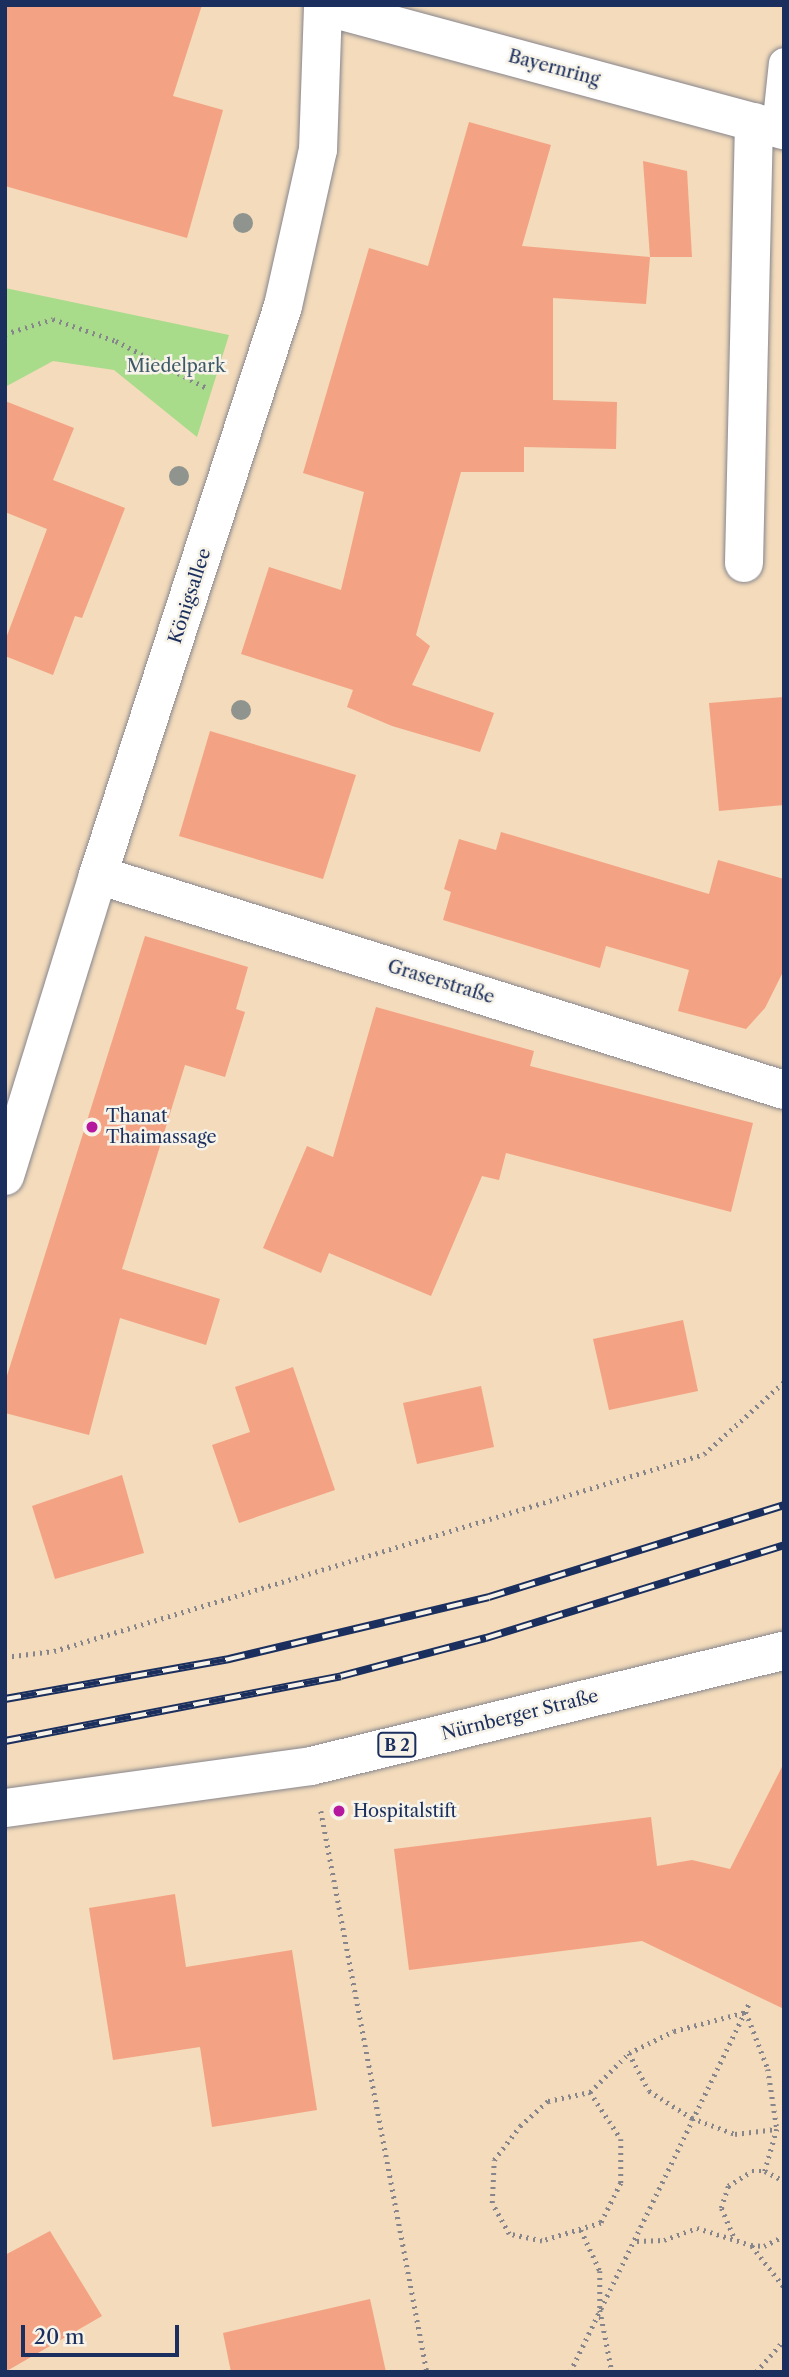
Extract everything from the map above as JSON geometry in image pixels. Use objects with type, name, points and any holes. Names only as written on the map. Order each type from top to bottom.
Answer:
[{"type":"street","name":"Bayernring","points":[[323,5],[772,126]]},
{"type":"street","name":"Königsallee","points":[[5,1176],[98,874],[251,410],[282,306],[318,149],[323,5]]},
{"type":"street","points":[[744,563],[772,126]]},
{"type":"street","name":"Graserstraße","points":[[98,874],[784,1090]]},
{"type":"street","name":"Nürnberger Straße","points":[[5,1808],[311,1766],[784,1651]]},
{"type":"lane","points":[[772,126],[784,63]]},
{"type":"path","points":[[5,334],[53,319],[116,341],[251,410]]},
{"type":"path","points":[[5,1657],[54,1651],[704,1454],[784,1382]]},
{"type":"path","points":[[311,1766],[427,2372]]},
{"type":"path","points":[[570,2372],[750,2002]]},
{"type":"path","points":[[590,2092],[621,2138],[621,2183],[601,2223],[542,2241],[509,2234],[492,2203],[494,2160],[520,2126],[548,2101],[590,2092],[629,2053],[674,2031],[746,2012]]},
{"type":"path","points":[[746,2012],[768,2069],[777,2129],[765,2171]]},
{"type":"path","points":[[629,2053],[649,2091],[692,2118],[735,2134],[777,2129]]},
{"type":"path","points":[[734,2236],[721,2208],[728,2186],[745,2173],[765,2171],[784,2180]]},
{"type":"path","points":[[636,2241],[664,2240],[697,2228],[734,2236],[751,2245],[764,2246],[784,2236]]},
{"type":"path","points":[[580,2230],[600,2271],[600,2310],[612,2372]]},
{"type":"path","points":[[751,2245],[784,2287]]},
{"type":"path","points":[[756,2372],[784,2340]]},
{"type":"green space","name":"Miedelpark","points":[[5,288],[229,335],[197,437],[114,370],[53,361],[5,387]]},
{"type":"building","points":[[5,5],[202,5],[173,96],[223,110],[187,238],[5,186]]},
{"type":"building","points":[[469,122],[551,145],[522,246],[650,257],[646,304],[553,298],[553,400],[617,402],[616,449],[524,447],[524,472],[461,472],[416,635],[430,646],[412,685],[494,713],[480,752],[392,726],[347,707],[353,690],[241,654],[269,567],[341,590],[364,492],[303,473],[369,248],[428,266]]},
{"type":"building","points":[[643,161],[687,171],[692,257],[650,257]]},
{"type":"building","points":[[5,401],[74,428],[53,480],[125,508],[82,618],[75,616],[53,675],[5,656],[5,641],[47,529],[5,512]]},
{"type":"building","points":[[784,697],[784,805],[719,811],[709,703]]},
{"type":"building","points":[[210,731],[356,775],[323,879],[179,836]]},
{"type":"building","points":[[501,832],[709,894],[718,860],[784,879],[784,970],[765,1008],[746,1029],[678,1011],[689,970],[606,946],[600,968],[443,920],[451,892],[444,889],[459,839],[496,850]]},
{"type":"building","points":[[145,936],[248,967],[236,1009],[245,1012],[225,1077],[185,1065],[122,1269],[220,1299],[206,1345],[120,1318],[89,1435],[5,1413],[5,1382]]},
{"type":"building","points":[[376,1007],[534,1051],[530,1066],[753,1123],[731,1212],[506,1153],[499,1180],[482,1176],[431,1296],[329,1253],[321,1273],[263,1248],[307,1146],[333,1157]]},
{"type":"building","points":[[683,1320],[698,1391],[609,1410],[593,1339]]},
{"type":"building","points":[[293,1367],[335,1490],[239,1523],[212,1445],[250,1432],[235,1387]]},
{"type":"building","points":[[481,1386],[494,1447],[417,1464],[403,1403]]},
{"type":"building","points":[[122,1475],[144,1553],[55,1579],[32,1506]]},
{"type":"building","points":[[784,1763],[784,2009],[642,1941],[409,1970],[394,1849],[651,1817],[657,1866],[692,1860],[730,1869]]},
{"type":"building","points":[[175,1894],[186,1967],[292,1950],[317,2110],[212,2127],[200,2047],[113,2060],[89,1908]]},
{"type":"building","points":[[50,2231],[102,2316],[5,2372],[5,2255]]},
{"type":"building","points":[[370,2299],[386,2372],[231,2372],[223,2333]]},
{"type":"railway","points":[[5,1699],[229,1659],[489,1597],[784,1505]]},
{"type":"railway","points":[[5,1741],[341,1676],[486,1638],[784,1545]]},
{"type":"place","name":"Thanat Thaimassage","points":[[92,1127]]},
{"type":"place","name":"Hospitalstift","points":[[339,1811]]}]
